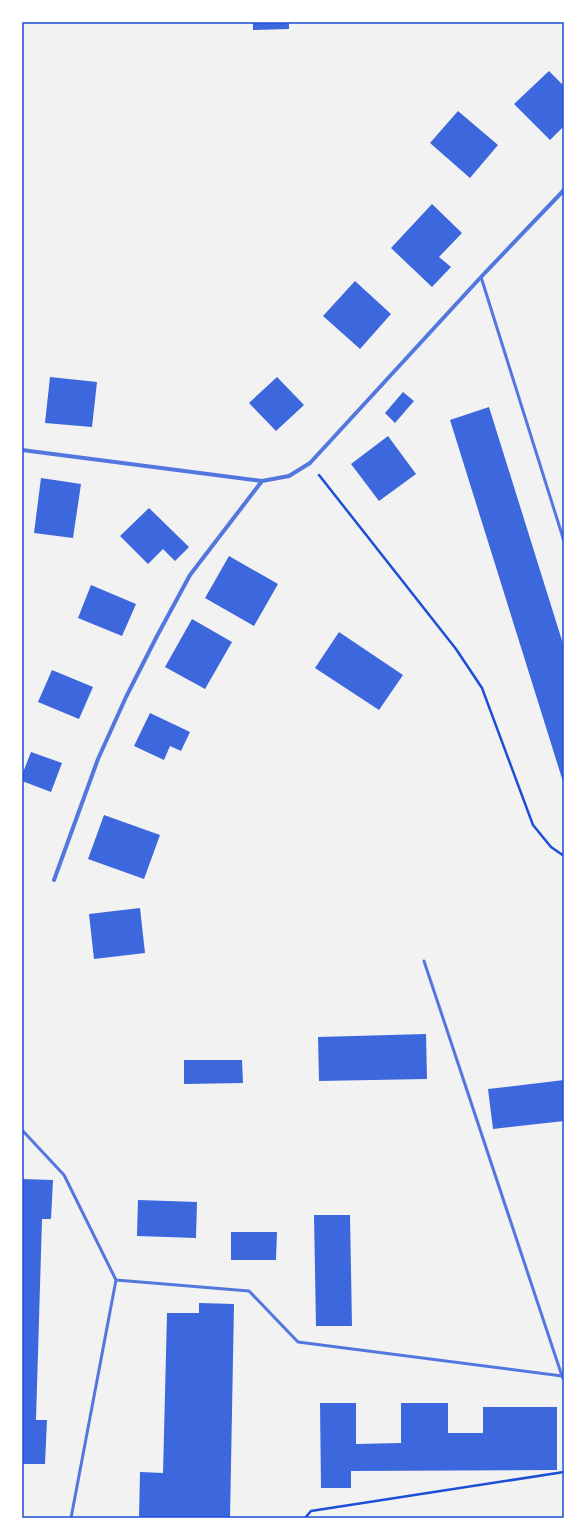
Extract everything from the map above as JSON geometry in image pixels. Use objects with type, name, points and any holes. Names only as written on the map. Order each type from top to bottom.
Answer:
[{"type":"street","points":[[22,450],[262,482],[289,476],[310,463],[481,277],[564,190]]},
{"type":"street","points":[[54,880],[98,759],[157,636],[190,575],[262,482]]},
{"type":"lane","points":[[481,277],[564,541]]},
{"type":"lane","points":[[424,962],[564,1380]]},
{"type":"lane","points":[[22,1130],[64,1175],[116,1280],[71,1518]]},
{"type":"lane","points":[[116,1280],[249,1291],[298,1342],[562,1376]]},
{"type":"path","points":[[310,463],[456,649],[482,688],[534,825],[551,847],[564,856]]},
{"type":"path","points":[[305,1518],[312,1512],[564,1472]]},
{"type":"building","points":[[253,22],[289,22],[289,29],[253,30]]},
{"type":"building","points":[[549,71],[564,86],[564,126],[550,140],[514,104]]},
{"type":"building","points":[[458,111],[498,145],[470,178],[430,143]]},
{"type":"building","points":[[432,204],[462,233],[439,257],[451,267],[432,287],[391,248]]},
{"type":"building","points":[[355,281],[391,314],[360,349],[323,316]]},
{"type":"building","points":[[50,377],[97,382],[92,427],[45,423]]},
{"type":"building","points":[[277,377],[304,405],[276,431],[249,403]]},
{"type":"building","points":[[403,392],[414,401],[395,423],[385,413]]},
{"type":"building","points":[[489,407],[564,647],[564,785],[450,420]]},
{"type":"building","points":[[388,436],[416,474],[379,501],[351,464]]},
{"type":"building","points":[[41,478],[81,484],[73,538],[34,533]]},
{"type":"building","points":[[149,508],[189,547],[175,561],[163,549],[148,564],[120,536]]},
{"type":"building","points":[[229,556],[278,584],[254,626],[205,598]]},
{"type":"building","points":[[91,585],[136,604],[122,636],[78,618]]},
{"type":"building","points":[[192,619],[232,642],[205,689],[165,667]]},
{"type":"building","points":[[339,632],[403,675],[379,710],[315,668]]},
{"type":"building","points":[[52,670],[93,687],[79,719],[38,702]]},
{"type":"building","points":[[150,713],[190,732],[181,751],[170,746],[164,760],[134,746]]},
{"type":"building","points":[[31,752],[62,763],[51,792],[22,781],[22,775]]},
{"type":"building","points":[[104,815],[160,835],[144,879],[88,859]]},
{"type":"building","points":[[140,908],[145,953],[94,959],[89,914]]},
{"type":"building","points":[[426,1034],[427,1079],[319,1081],[318,1037]]},
{"type":"building","points":[[184,1060],[242,1060],[243,1083],[184,1084]]},
{"type":"building","points":[[564,1080],[564,1121],[493,1129],[488,1089]]},
{"type":"building","points":[[22,1179],[53,1180],[51,1219],[42,1219],[36,1420],[47,1420],[45,1464],[22,1464]]},
{"type":"building","points":[[138,1200],[197,1202],[196,1238],[137,1236]]},
{"type":"building","points":[[314,1215],[350,1215],[352,1326],[316,1326]]},
{"type":"building","points":[[231,1232],[277,1232],[276,1260],[231,1260]]},
{"type":"building","points":[[199,1303],[234,1304],[230,1518],[139,1518],[140,1472],[163,1473],[167,1313],[199,1313]]},
{"type":"building","points":[[320,1403],[356,1403],[356,1444],[401,1443],[401,1403],[448,1403],[448,1433],[483,1433],[483,1407],[557,1407],[557,1470],[351,1471],[351,1488],[321,1488]]}]
